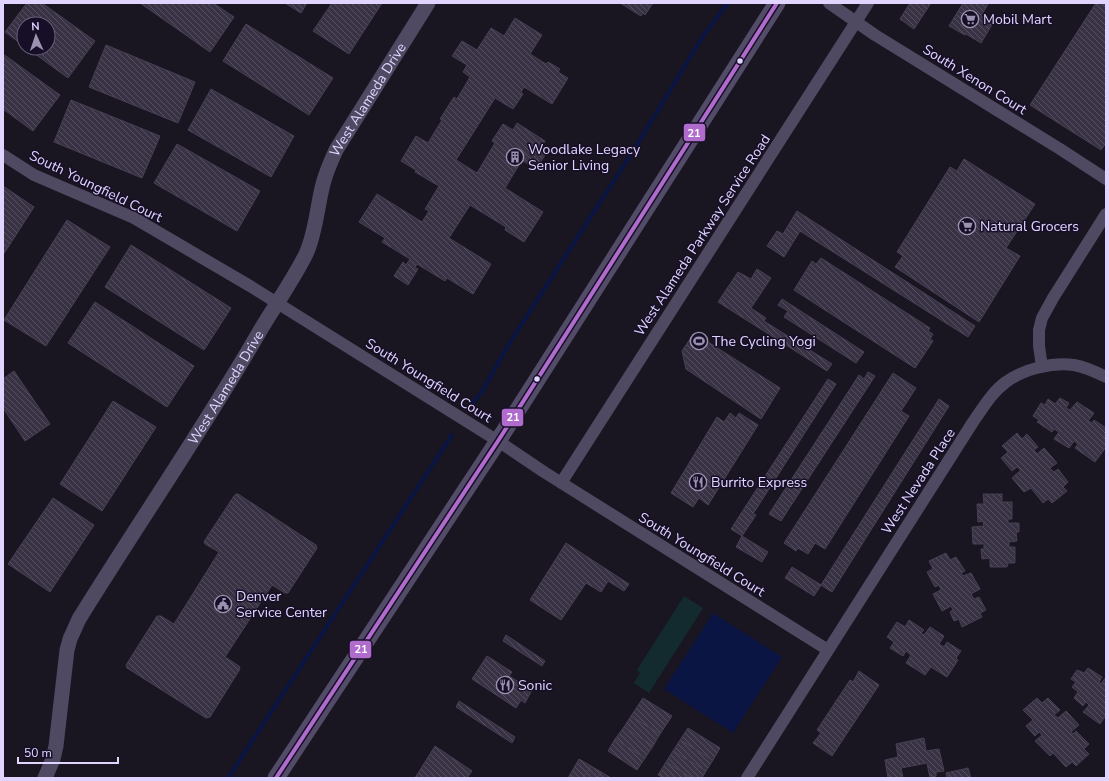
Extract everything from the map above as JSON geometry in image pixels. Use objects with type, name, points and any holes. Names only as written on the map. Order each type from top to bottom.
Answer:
[{"type":"main road","points":[[276,778],[498,441],[777,3]]},
{"type":"street","name":"West Alameda Drive","points":[[44,778],[56,746],[67,650],[76,624],[232,380],[268,318],[278,304],[312,241],[323,184],[336,150],[428,3]]},
{"type":"street","name":"South Xenon Court","points":[[829,3],[856,22],[1106,179]]},
{"type":"street","name":"West Alameda Parkway Service Road","points":[[561,483],[868,3]]},
{"type":"street","name":"South Youngfield Court","points":[[3,155],[34,175],[134,218],[250,286],[828,650]]},
{"type":"street","points":[[1042,367],[1039,346],[1039,330],[1042,318],[1106,214]]},
{"type":"street","name":"West Nevada Place","points":[[747,778],[973,422],[997,390],[1006,382],[1028,371],[1042,367],[1073,365],[1085,368],[1106,377]]},
{"type":"green space","points":[[684,596],[703,608],[649,693],[634,683],[640,673],[637,670]]},
{"type":"shaded area","points":[[713,613],[782,657],[733,733],[664,689]]},
{"type":"building","points":[[27,3],[42,3],[95,41],[68,78],[38,56],[56,56],[56,16],[17,16]]},
{"type":"building","points":[[140,3],[213,3],[234,17],[210,52]]},
{"type":"building","points":[[285,3],[307,3],[301,13]]},
{"type":"building","points":[[332,3],[382,3],[349,54],[313,31]]},
{"type":"building","points":[[620,3],[653,3],[645,15],[643,13],[641,16]]},
{"type":"building","points":[[910,3],[931,3],[914,29],[900,19]]},
{"type":"building","name":"Mobil Mart","points":[[963,3],[988,4],[981,16],[993,23],[981,43],[949,26]]},
{"type":"building","points":[[1096,3],[1106,3],[1106,89],[1104,92],[1106,93],[1106,143],[1101,150],[1030,105]]},
{"type":"building","points":[[16,18],[16,40],[5,32]]},
{"type":"building","name":"Woodlake Legacy Senior Living","points":[[515,18],[542,35],[530,54],[546,64],[548,62],[560,69],[558,72],[568,78],[552,104],[524,87],[521,92],[523,94],[513,109],[495,98],[456,160],[477,173],[495,143],[492,141],[503,124],[513,130],[517,123],[545,141],[539,151],[545,155],[536,169],[522,160],[505,188],[543,212],[524,242],[505,230],[506,227],[470,205],[449,238],[491,264],[473,294],[447,278],[445,281],[417,264],[415,268],[418,269],[408,285],[394,276],[403,262],[406,265],[410,259],[382,242],[385,238],[359,222],[377,194],[422,222],[429,211],[425,209],[439,186],[415,172],[416,170],[401,161],[416,136],[428,143],[442,120],[440,119],[454,97],[457,99],[470,77],[463,72],[467,65],[452,56],[462,41],[477,50],[491,28],[504,36]]},
{"type":"building","points":[[246,24],[333,78],[309,115],[223,61]]},
{"type":"building","points":[[106,45],[195,82],[178,123],[89,87]]},
{"type":"building","points":[[3,54],[60,95],[33,131],[3,109]]},
{"type":"building","points":[[211,89],[294,136],[271,177],[188,130]]},
{"type":"building","points":[[71,100],[160,136],[142,178],[54,142]]},
{"type":"building","points":[[177,144],[260,191],[237,231],[154,183]]},
{"type":"building","name":"Natural Grocers","points":[[964,159],[1035,204],[1006,248],[1020,256],[979,322],[895,267],[903,256],[897,252],[950,167],[957,171]]},
{"type":"building","points":[[3,186],[34,207],[3,255]]},
{"type":"building","points":[[797,211],[975,326],[968,337],[800,231],[784,257],[767,246],[777,231],[783,234]]},
{"type":"building","points":[[67,220],[110,247],[46,346],[4,320]]},
{"type":"building","points":[[131,245],[231,308],[204,350],[105,287]]},
{"type":"building","points":[[821,258],[930,328],[928,331],[933,334],[930,339],[933,341],[915,368],[794,290],[812,261],[816,264]]},
{"type":"building","points":[[757,269],[771,278],[751,308],[766,318],[764,321],[832,364],[827,371],[718,302],[738,272],[751,279]]},
{"type":"building","points":[[782,299],[864,352],[856,363],[784,317],[788,311],[778,305]]},
{"type":"building","points":[[95,302],[194,366],[167,407],[68,343]]},
{"type":"building","points":[[694,333],[780,388],[761,419],[686,369],[682,351]]},
{"type":"building","points":[[14,371],[50,424],[25,441],[3,408],[3,379]]},
{"type":"building","points":[[868,372],[875,376],[781,521],[769,514],[859,375],[864,379]]},
{"type":"building","points":[[893,373],[916,388],[901,411],[909,416],[825,549],[815,543],[808,554],[798,548],[796,551],[784,543]]},
{"type":"building","points":[[828,379],[836,384],[753,514],[756,515],[742,536],[731,529]]},
{"type":"building","points":[[1060,398],[1069,403],[1066,408],[1070,410],[1077,402],[1094,413],[1088,421],[1092,423],[1094,420],[1106,428],[1106,433],[1104,436],[1106,437],[1106,447],[1095,462],[1075,448],[1078,444],[1074,441],[1069,448],[1054,439],[1059,432],[1054,429],[1052,432],[1037,422],[1039,420],[1033,416],[1041,403],[1045,405],[1048,399],[1055,404]]},
{"type":"building","points":[[939,399],[949,406],[832,592],[821,585]]},
{"type":"building","points":[[113,401],[156,427],[102,511],[60,484]]},
{"type":"building","points":[[730,413],[736,418],[739,413],[758,425],[708,505],[699,498],[693,507],[671,493],[717,417],[724,422]]},
{"type":"building","points":[[1017,433],[1022,439],[1027,434],[1038,447],[1034,450],[1037,454],[1044,448],[1057,463],[1050,468],[1054,472],[1058,469],[1068,482],[1063,487],[1067,491],[1052,503],[1048,499],[1043,503],[1031,488],[1024,492],[1012,478],[1021,470],[1017,467],[1012,471],[1001,458],[1008,452],[1002,446]]},
{"type":"building","name":"Denver Service Center","points":[[236,494],[316,545],[317,548],[288,593],[285,593],[272,585],[225,657],[239,666],[240,669],[210,717],[206,718],[127,668],[126,665],[157,616],[161,616],[174,624],[219,552],[204,542]]},
{"type":"building","points":[[983,494],[1002,494],[1002,502],[1012,502],[1012,519],[1008,519],[1008,523],[1019,523],[1019,532],[1016,532],[1017,541],[1009,542],[1009,547],[1015,547],[1015,563],[1008,563],[1007,567],[990,567],[990,558],[982,559],[981,549],[984,549],[984,544],[973,544],[972,527],[984,526],[983,521],[978,522],[977,504],[984,504]]},
{"type":"building","points":[[53,498],[94,525],[50,592],[8,564]]},
{"type":"building","points":[[742,536],[768,552],[762,562],[736,547]]},
{"type":"building","points":[[566,543],[629,584],[624,591],[608,581],[601,592],[586,583],[561,620],[530,600]]},
{"type":"building","points":[[946,553],[950,560],[956,557],[965,571],[961,573],[963,576],[971,573],[980,589],[971,594],[974,599],[979,597],[986,610],[980,613],[982,617],[962,627],[959,619],[954,621],[950,612],[953,610],[951,606],[942,611],[933,594],[941,590],[939,585],[935,587],[927,572],[933,569],[929,561]]},
{"type":"building","points":[[792,567],[821,585],[814,596],[785,578]]},
{"type":"building","points":[[909,620],[924,630],[921,633],[924,635],[930,627],[944,636],[939,644],[944,647],[947,642],[961,651],[956,658],[958,660],[947,677],[931,667],[925,675],[906,663],[911,655],[906,651],[903,656],[890,648],[894,642],[887,637],[897,622],[905,627]]},
{"type":"building","points":[[506,635],[545,661],[542,666],[503,641]]},
{"type":"building","points":[[487,656],[512,672],[509,676],[532,690],[525,703],[521,700],[516,708],[472,679]]},
{"type":"building","points":[[1088,668],[1102,677],[1099,682],[1101,684],[1106,677],[1106,715],[1100,724],[1083,712],[1089,705],[1086,702],[1083,706],[1074,698],[1078,692],[1072,687],[1076,682],[1071,679],[1077,670],[1084,673]]},
{"type":"building","points":[[859,671],[879,685],[832,756],[813,743],[821,733],[817,730],[850,680],[853,682]]},
{"type":"building","points":[[643,698],[672,716],[660,734],[631,716]]},
{"type":"building","points":[[1037,698],[1042,703],[1048,698],[1060,710],[1054,715],[1058,718],[1066,711],[1079,725],[1071,732],[1073,734],[1076,731],[1089,744],[1084,749],[1089,754],[1076,766],[1072,762],[1066,767],[1053,753],[1050,756],[1035,741],[1042,735],[1039,732],[1035,736],[1026,726],[1033,720],[1023,710]]},
{"type":"building","points":[[459,701],[515,737],[512,743],[456,707]]},
{"type":"building","points":[[631,716],[660,734],[653,746],[624,727]]},
{"type":"building","points":[[624,727],[653,746],[645,758],[615,739]]},
{"type":"building","points":[[688,728],[720,748],[713,760],[680,740]]},
{"type":"building","points":[[924,738],[926,751],[939,749],[944,771],[936,772],[936,776],[930,778],[927,763],[901,768],[903,778],[888,778],[885,760],[898,757],[896,744]]},
{"type":"building","points":[[615,739],[645,758],[637,770],[608,751]]},
{"type":"building","points":[[680,740],[713,760],[706,771],[673,751]]},
{"type":"building","points":[[435,746],[472,771],[467,778],[415,778]]},
{"type":"building","points":[[673,751],[706,771],[702,778],[692,778],[666,762]]},
{"type":"building","points":[[579,759],[591,766],[583,778],[568,778]]},
{"type":"building","points":[[666,762],[692,778],[664,778],[658,775]]},
{"type":"building","points":[[591,766],[601,772],[597,778],[583,778]]},
{"type":"building","points":[[968,768],[971,778],[947,778],[946,773]]},
{"type":"building","points":[[601,772],[611,778],[597,778]]},
{"type":"waterway","points":[[473,403],[483,390],[507,347],[635,148],[703,36],[728,3]]},
{"type":"waterway","points":[[228,778],[452,435]]},
{"type":"transit line","name":"21","points":[[276,778],[498,441],[777,3]]},
{"type":"place","name":"Mobil Mart","points":[[970,19]]},
{"type":"place","name":"Woodlake Legacy Senior Living","points":[[515,157]]},
{"type":"place","name":"Natural Grocers","points":[[967,226]]},
{"type":"place","name":"The Cycling Yogi","points":[[699,341]]},
{"type":"place","name":"Burrito Express","points":[[698,482]]},
{"type":"place","name":"Denver Service Center","points":[[223,604]]},
{"type":"place","name":"Sonic","points":[[505,685]]}]
